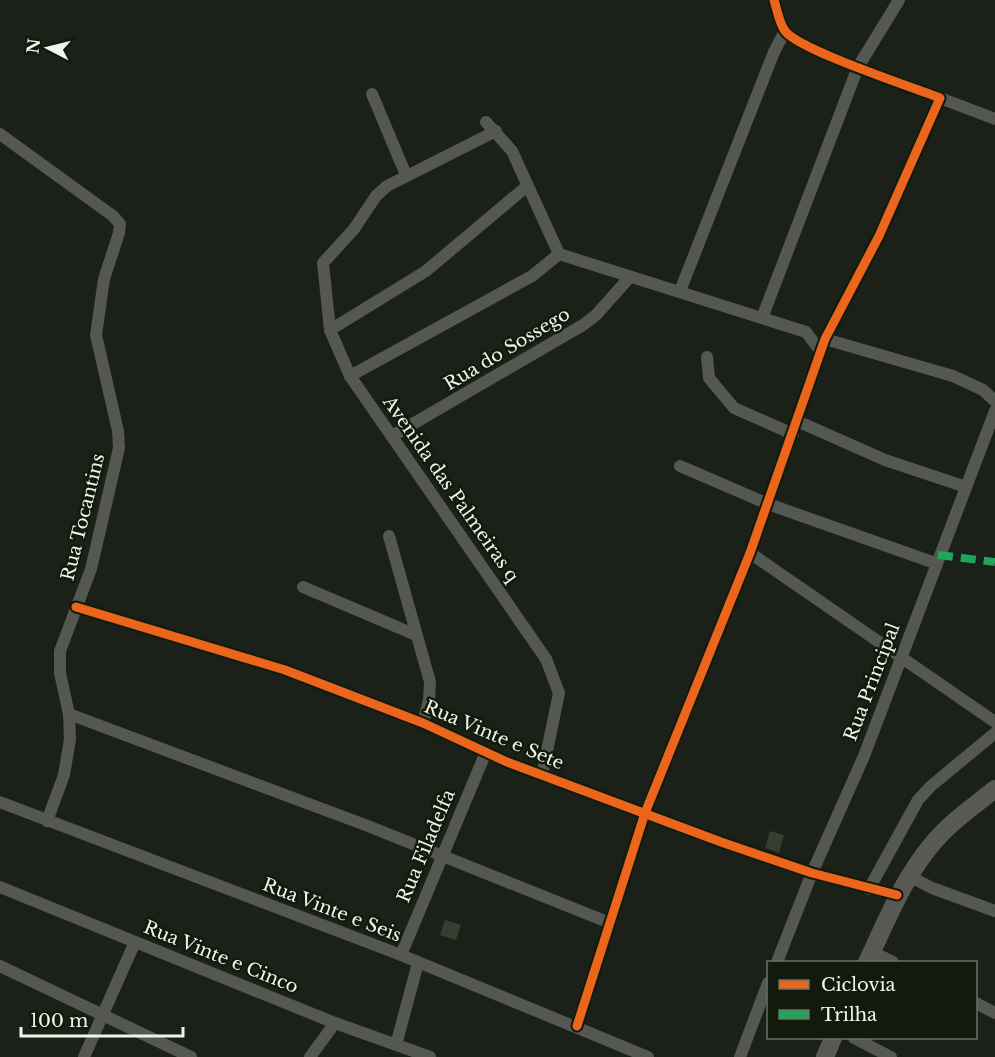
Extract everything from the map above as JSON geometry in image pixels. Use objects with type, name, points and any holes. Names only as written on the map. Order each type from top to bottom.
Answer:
[{"type":"street","points":[[774,0],[785,31],[818,50],[995,119]]},
{"type":"street","points":[[762,318],[858,67],[899,0]]},
{"type":"street","points":[[680,291],[774,52],[785,31]]},
{"type":"street","points":[[372,94],[406,175]]},
{"type":"street","points":[[577,1026],[645,813],[750,553],[825,339],[879,236],[940,98]]},
{"type":"street","points":[[486,122],[512,152],[526,187],[559,254],[629,278],[680,291],[806,332],[821,351]]},
{"type":"street","name":"Avenida das Palmeiras q","points":[[496,131],[387,186],[376,196],[354,229],[323,263],[330,330],[350,376],[540,649],[554,676],[559,693],[542,775]]},
{"type":"street","name":"Rua Tocantins","points":[[0,134],[113,216],[120,224],[104,279],[96,335],[118,431],[118,448],[91,569],[64,635],[59,662],[69,714],[66,765],[47,821]]},
{"type":"street","points":[[330,330],[426,271],[526,187]]},
{"type":"street","points":[[350,376],[532,276],[559,254]]},
{"type":"street","name":"Rua do Sossego","points":[[392,436],[583,325],[596,315],[629,278]]},
{"type":"street","points":[[825,339],[953,376],[983,390],[995,400]]},
{"type":"street","points":[[707,357],[709,378],[734,408],[793,434]]},
{"type":"street","name":"Rua Principal","points":[[778,961],[812,873],[859,766],[995,411]]},
{"type":"street","points":[[797,421],[885,460],[966,487]]},
{"type":"street","points":[[680,466],[768,504],[935,563]]},
{"type":"street","points":[[389,536],[401,570],[431,691],[423,723]]},
{"type":"street","points":[[750,553],[995,722]]},
{"type":"street","points":[[303,587],[416,635]]},
{"type":"street","name":"Rua Vinte e Sete","points":[[76,607],[285,670],[423,723],[542,775],[645,813],[812,873],[897,895]]},
{"type":"street","points":[[69,714],[154,743],[610,923]]},
{"type":"street","points":[[868,889],[918,800],[931,786],[995,733]]},
{"type":"street","name":"Rua Filadelfa","points":[[401,955],[486,752]]},
{"type":"street","points":[[885,961],[870,957],[897,895],[909,876],[946,829],[995,789]]},
{"type":"street","name":"Rua Vinte e Seis","points":[[0,802],[401,955],[648,1057]]},
{"type":"street","points":[[909,876],[932,888],[995,911]]},
{"type":"street","name":"Rua Vinte e Cinco","points":[[0,887],[335,1023],[430,1057]]},
{"type":"street","points":[[84,1057],[135,942]]},
{"type":"street","points":[[396,1045],[418,963]]},
{"type":"street","points":[[0,966],[191,1057]]},
{"type":"street","points":[[740,1057],[767,986]]},
{"type":"street","points":[[977,1004],[995,1013]]},
{"type":"street","points":[[310,1057],[335,1023]]},
{"type":"street","points":[[825,1057],[832,1039]]},
{"type":"street","points":[[856,1039],[891,1057]]},
{"type":"building","points":[[770,831],[784,835],[779,853],[765,848]]},
{"type":"building","points":[[445,920],[461,925],[456,940],[440,935]]},
{"type":"marked path","points":[[938,555],[995,562]]},
{"type":"cycle path","points":[[577,1026],[645,813],[750,553],[825,339],[879,236],[940,98],[833,58],[795,39],[783,28],[774,0]]},
{"type":"cycle path","points":[[76,607],[285,670],[423,723],[507,762],[721,842],[812,873],[897,895]]}]
